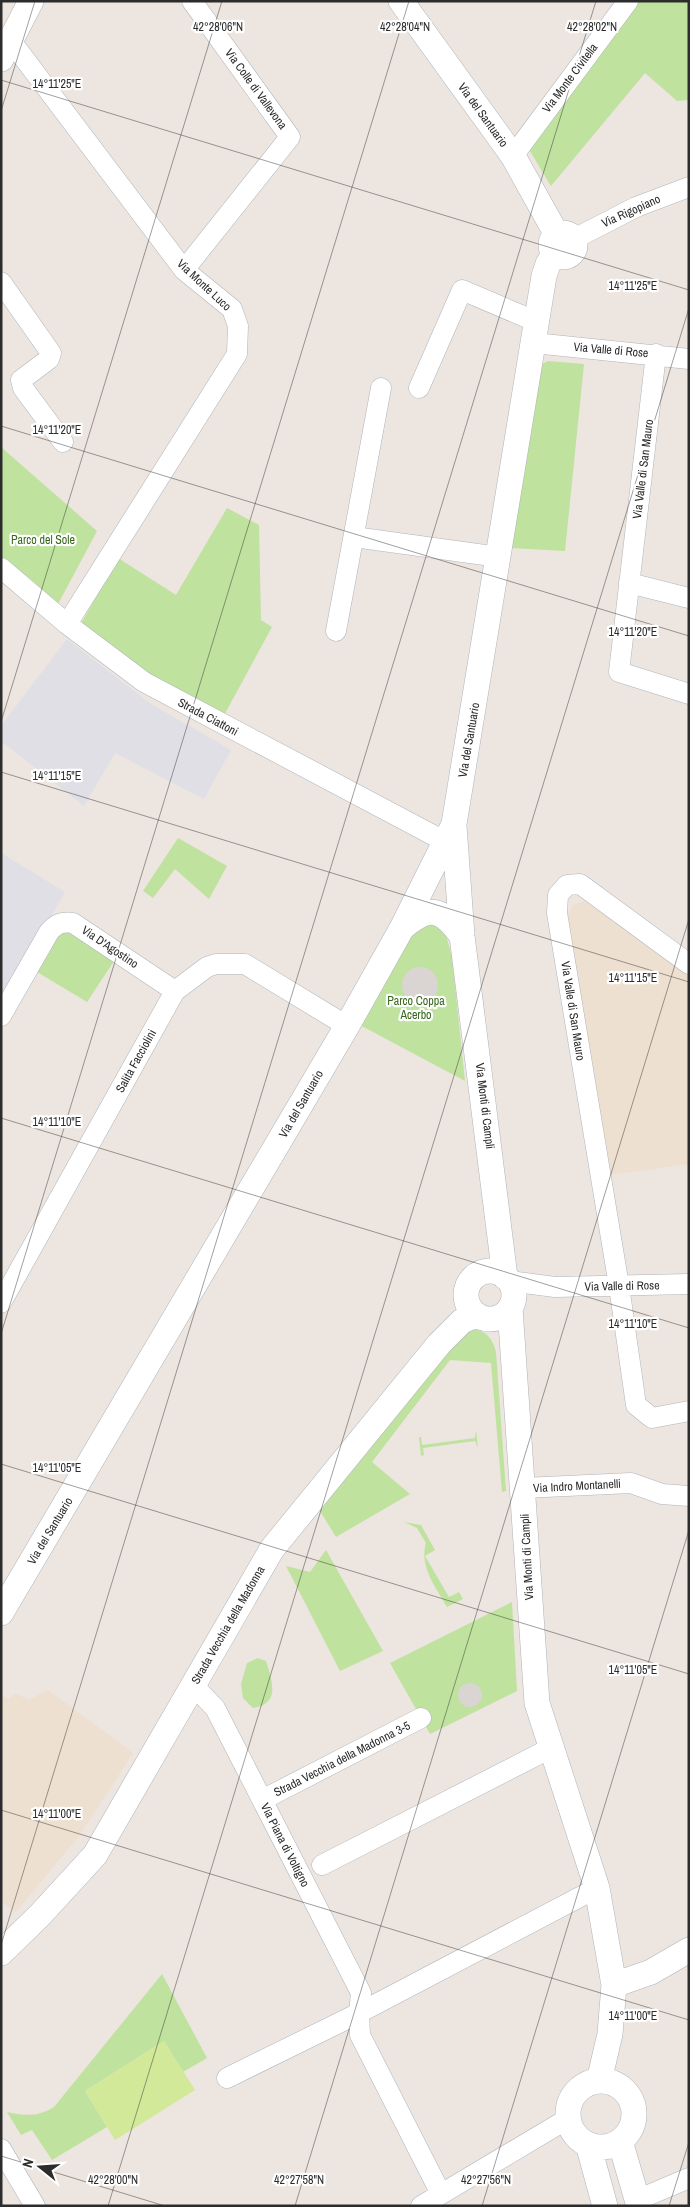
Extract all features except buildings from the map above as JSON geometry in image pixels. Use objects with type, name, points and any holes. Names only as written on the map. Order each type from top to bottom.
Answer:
[{"type":"street","points":[[6,50],[31,1]]},
{"type":"street","name":"Via Colle di Vallevona","points":[[184,270],[290,136],[192,1]]},
{"type":"street","name":"Via del Santuario","points":[[1,1613],[347,1026],[402,928],[448,838],[500,557],[544,276],[548,264],[562,242],[513,156],[401,1]]},
{"type":"street","name":"Via Monte Civitella","points":[[513,156],[628,1]]},
{"type":"street","name":"Via Monte Luco","points":[[6,50],[184,270],[232,309],[238,326],[237,354],[67,624]]},
{"type":"street","name":"Via Rigopiano","points":[[562,242],[636,207],[689,186]]},
{"type":"street","points":[[1,282],[51,353],[49,359],[21,380],[23,388],[63,442]]},
{"type":"street","points":[[419,388],[462,290],[536,332]]},
{"type":"street","name":"Via Valle di Rose","points":[[536,332],[689,359]]},
{"type":"street","name":"Via Valle di San Mauro","points":[[656,354],[619,672],[689,694]]},
{"type":"street","points":[[336,632],[380,388]]},
{"type":"street","points":[[354,538],[500,557]]},
{"type":"street","name":"Strada Ciattoni","points":[[1,568],[67,624],[144,682],[448,838]]},
{"type":"street","points":[[629,583],[689,598]]},
{"type":"street","name":"Via Monti di Campli","points":[[448,838],[462,936],[504,1332],[513,1363],[537,1703],[597,1888],[614,1985],[610,2034],[599,2081]]},
{"type":"street","name":"Via Valle di San Mauro","points":[[619,1286],[558,913],[558,895],[567,885],[580,884],[689,964]]},
{"type":"street","points":[[402,928],[420,914],[435,913],[445,916],[462,936]]},
{"type":"street","name":"Via D'Agostino","points":[[1,1016],[49,932],[55,924],[66,922],[73,923],[175,991]]},
{"type":"street","name":"Salita Facciolini","points":[[1,1302],[175,991],[190,977],[216,964],[245,964],[347,1026]]},
{"type":"street","name":"Via Valle di Rose","points":[[501,1300],[556,1287],[689,1284]]},
{"type":"street","points":[[619,1286],[636,1406],[652,1418],[689,1411]]},
{"type":"street","name":"Strada Vecchia della Madonna","points":[[1,1953],[40,1915],[94,1855],[272,1549],[439,1344],[462,1321],[501,1300]]},
{"type":"street","name":"Via Indro Montanelli","points":[[523,1488],[630,1483],[662,1494],[689,1496]]},
{"type":"street","name":"Via Piana di Voltigno","points":[[193,1685],[215,1708],[361,1993],[359,2013],[360,2035],[441,2194]]},
{"type":"street","name":"Strada Vecchia della Madonna 3-5","points":[[262,1800],[421,1718]]},
{"type":"street","points":[[322,1865],[551,1748]]},
{"type":"street","points":[[227,2078],[359,2013],[597,1888]]},
{"type":"street","points":[[614,1985],[651,1972],[689,1950]]},
{"type":"street","points":[[599,2081],[618,2085],[631,2100],[634,2119],[629,2131],[620,2141],[605,2147],[588,2144],[575,2134],[569,2118],[571,2102],[576,2093],[588,2084],[599,2081]]},
{"type":"street","points":[[421,2206],[569,2118]]},
{"type":"street","points":[[620,2141],[638,2203],[689,2178]]},
{"type":"street","points":[[588,2144],[605,2206]]},
{"type":"street","points":[[1,2149],[34,2206]]},
{"type":"shaded area","points":[[67,639],[151,704],[231,750],[204,799],[115,753],[84,806],[1,741],[1,726]]},
{"type":"shaded area","points":[[1,853],[65,892],[1,1003]]},
{"type":"shaded area","points":[[584,901],[689,973],[689,1164],[610,1175],[567,916],[573,905]]},
{"type":"shaded area","name":"Parco Coppa Acerbo","points":[[420,967],[427,968],[433,972],[437,978],[437,992],[433,998],[427,1002],[420,1003],[413,1002],[407,998],[403,992],[402,985],[403,978],[407,972],[413,968]]},
{"type":"shaded area","points":[[470,1683],[475,1684],[481,1690],[481,1700],[475,1706],[470,1707],[465,1706],[459,1700],[458,1695],[459,1690],[465,1684]]},
{"type":"shaded area","points":[[48,1690],[133,1753],[80,1835],[16,1912],[1,1901],[1,1694],[9,1699],[15,1693],[29,1700]]},
{"type":"green space","points":[[631,1],[689,1],[689,100],[677,101],[645,73],[551,186],[525,143]]},
{"type":"green space","points":[[548,361],[584,364],[565,551],[510,548],[536,367]]},
{"type":"green space","name":"Parco del Sole","points":[[1,447],[97,531],[57,606],[1,559]]},
{"type":"green space","points":[[227,508],[259,525],[261,620],[272,627],[222,719],[134,669],[78,629],[118,558],[176,595]]},
{"type":"green space","points":[[178,838],[227,866],[209,899],[175,869],[153,898],[143,891]]},
{"type":"green space","name":"Parco Coppa Acerbo","points":[[430,918],[446,935],[452,957],[465,1081],[358,1024],[413,929]]},
{"type":"green space","points":[[69,930],[114,961],[87,1002],[37,972],[59,933]]},
{"type":"green space","points":[[472,1329],[485,1333],[493,1343],[496,1352],[506,1491],[502,1492],[491,1363],[450,1360],[372,1462],[410,1494],[336,1537],[320,1511],[457,1335]]},
{"type":"green space","points":[[476,1430],[478,1448],[475,1441],[423,1448],[424,1455],[421,1456],[419,1437],[421,1437],[422,1445],[475,1438]]},
{"type":"green space","points":[[404,1522],[421,1525],[435,1550],[425,1556],[449,1597],[459,1592],[463,1599],[447,1607],[427,1569],[424,1552],[426,1543],[417,1528]]},
{"type":"green space","points":[[326,1550],[383,1651],[340,1671],[286,1566],[310,1572]]},
{"type":"green space","points":[[512,1602],[517,1691],[430,1734],[390,1663]]},
{"type":"green space","points":[[258,1658],[266,1661],[272,1690],[268,1702],[253,1708],[243,1698],[241,1684],[247,1663]]},
{"type":"green space","points":[[162,1974],[207,2058],[183,2072],[164,2041],[85,2091],[107,2127],[52,2160],[32,2130],[21,2135],[7,2112],[31,2115],[42,2113],[54,2107]]},
{"type":"green space","points":[[164,2041],[195,2090],[115,2140],[85,2091]]}]
